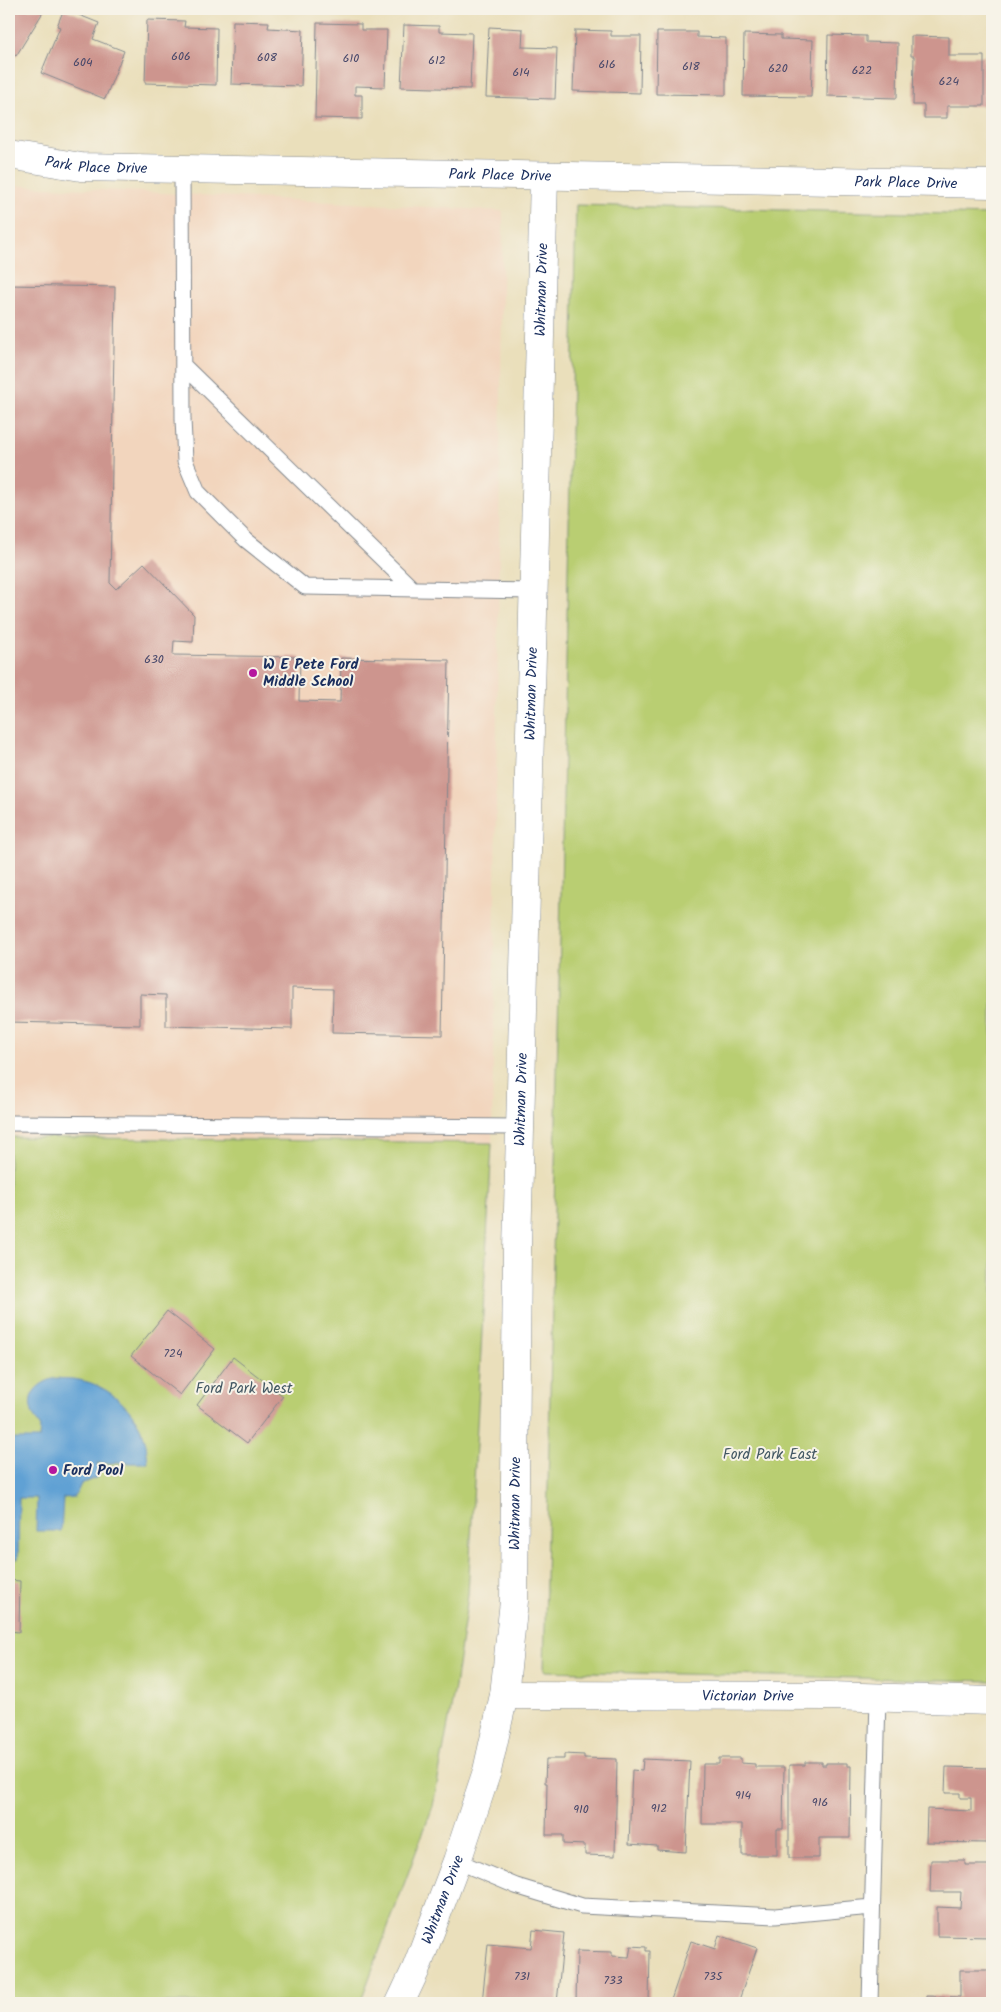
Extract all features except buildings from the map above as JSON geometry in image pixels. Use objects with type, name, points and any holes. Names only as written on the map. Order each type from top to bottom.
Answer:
[{"type":"street","name":"Park Place Drive","points":[[9,155],[81,167],[992,184]]},
{"type":"street","name":"Whitman Drive","points":[[400,2003],[416,1969],[457,1861],[487,1772],[504,1695],[514,1601],[518,1249],[544,177]]},
{"type":"street","name":"Victorian Drive","points":[[504,1695],[830,1696],[992,1701]]},
{"type":"lane","points":[[182,169],[185,461],[198,492],[246,540],[305,587],[534,591]]},
{"type":"lane","points":[[183,365],[412,588]]},
{"type":"lane","points":[[9,1123],[522,1126]]},
{"type":"lane","points":[[870,2003],[878,1698]]},
{"type":"lane","points":[[457,1861],[516,1886],[582,1906],[775,1916],[872,1907]]},
{"type":"shaded area","name":"W E Pete Ford Middle School","points":[[9,185],[503,211],[492,1143],[9,1135]]},
{"type":"green space","name":"Ford Park East","points":[[576,205],[992,215],[992,1681],[544,1671]]},
{"type":"green space","name":"Ford Park West","points":[[9,1137],[492,1143],[468,1595],[455,1687],[433,1806],[360,2003],[9,2003]]},
{"type":"water","name":"Ford Pool","points":[[55,1378],[76,1379],[90,1383],[101,1387],[120,1401],[136,1419],[141,1429],[146,1443],[148,1463],[97,1463],[98,1477],[81,1484],[75,1497],[63,1498],[61,1531],[36,1531],[37,1498],[19,1498],[18,1559],[9,1559],[9,1439],[39,1439],[40,1426],[32,1410],[31,1397],[39,1386]]},
{"type":"place","name":"W E Pete Ford Middle School","points":[[253,673]]},
{"type":"place","name":"Ford Pool","points":[[53,1470]]}]
